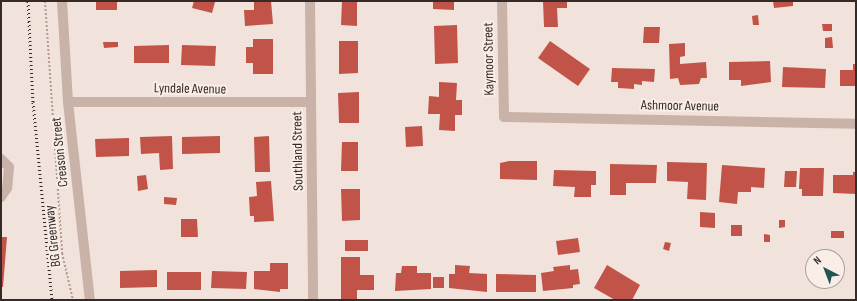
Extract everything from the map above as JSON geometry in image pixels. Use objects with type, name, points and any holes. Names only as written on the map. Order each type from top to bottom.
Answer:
[{"type":"street","name":"Creason Street","points":[[62,1],[68,102],[90,300]]},
{"type":"street","name":"Southland Street","points":[[310,1],[312,300]]},
{"type":"street","name":"Kaymoor Street","points":[[502,1],[504,117]]},
{"type":"street","name":"Lyndale Avenue","points":[[68,102],[228,104],[311,102]]},
{"type":"street","name":"Ashmoor Avenue","points":[[504,117],[856,124]]},
{"type":"street","points":[[1,159],[9,167],[7,188],[1,197]]},
{"type":"path","name":"BG Greenway","points":[[45,1],[62,253],[73,300]]},
{"type":"building","points":[[96,1],[117,1],[117,10],[96,10]]},
{"type":"building","points":[[194,1],[215,2],[212,13],[192,8]]},
{"type":"building","points":[[254,1],[271,1],[273,24],[245,26],[244,10],[254,10]]},
{"type":"building","points":[[342,1],[357,1],[357,26],[341,25]]},
{"type":"building","points":[[433,1],[454,1],[454,10],[433,9]]},
{"type":"building","points":[[543,1],[567,1],[567,8],[557,8],[558,27],[544,27]]},
{"type":"building","points":[[773,1],[793,1],[793,6],[774,8]]},
{"type":"building","points":[[758,15],[759,25],[753,25],[752,16]]},
{"type":"building","points":[[822,24],[832,24],[832,31],[823,31]]},
{"type":"building","points":[[457,25],[458,63],[435,64],[434,26]]},
{"type":"building","points":[[644,27],[660,27],[659,43],[643,43]]},
{"type":"building","points":[[832,37],[833,48],[825,48],[825,38]]},
{"type":"building","points":[[253,39],[273,39],[273,74],[253,74],[253,63],[246,63],[246,47],[253,47]]},
{"type":"building","points":[[339,41],[358,41],[358,73],[339,74]]},
{"type":"building","points":[[550,41],[590,69],[578,86],[538,58]]},
{"type":"building","points":[[103,42],[118,42],[118,47],[104,48]]},
{"type":"building","points":[[685,43],[685,56],[680,57],[680,64],[706,62],[707,78],[701,78],[699,84],[680,85],[678,78],[670,79],[669,44]]},
{"type":"building","points":[[169,45],[169,63],[134,63],[134,46]]},
{"type":"building","points":[[182,45],[216,46],[215,66],[181,65]]},
{"type":"building","points":[[770,61],[771,82],[741,86],[741,80],[729,80],[729,62]]},
{"type":"building","points":[[853,64],[856,64],[856,94],[855,86],[840,86],[840,70],[853,70]]},
{"type":"building","points":[[783,67],[826,69],[825,88],[782,87]]},
{"type":"building","points":[[612,68],[655,69],[654,82],[642,81],[642,85],[634,84],[634,89],[618,88],[618,82],[611,82]]},
{"type":"building","points":[[439,82],[457,83],[456,100],[462,100],[462,115],[455,115],[455,131],[439,130],[440,114],[428,114],[429,96],[439,97]]},
{"type":"building","points":[[359,92],[359,123],[339,123],[338,93]]},
{"type":"building","points":[[422,126],[423,146],[406,147],[405,127]]},
{"type":"building","points":[[172,136],[173,169],[160,170],[159,153],[141,154],[140,137]]},
{"type":"building","points":[[220,136],[220,153],[182,154],[182,137]]},
{"type":"building","points":[[269,136],[270,172],[255,172],[254,137]]},
{"type":"building","points":[[129,138],[129,156],[96,157],[95,139]]},
{"type":"building","points":[[342,142],[358,142],[358,171],[341,171]]},
{"type":"building","points":[[509,161],[537,161],[537,180],[500,179],[500,163]]},
{"type":"building","points":[[667,162],[707,163],[706,200],[687,199],[688,182],[667,181]]},
{"type":"building","points":[[610,164],[657,165],[656,183],[626,183],[626,195],[610,195]]},
{"type":"building","points":[[722,165],[765,168],[764,188],[751,187],[751,192],[738,192],[737,204],[719,202]]},
{"type":"building","points":[[800,168],[824,168],[823,196],[802,196],[802,189],[799,189]]},
{"type":"building","points":[[554,170],[596,171],[596,185],[591,185],[591,197],[574,197],[575,187],[553,186]]},
{"type":"building","points":[[785,171],[797,171],[796,187],[784,187]]},
{"type":"building","points":[[853,172],[856,172],[856,194],[833,193],[833,175],[853,175]]},
{"type":"building","points":[[146,175],[148,189],[138,191],[137,176]]},
{"type":"building","points":[[271,181],[274,221],[254,222],[254,216],[250,216],[249,197],[257,196],[256,182]]},
{"type":"building","points":[[341,189],[360,189],[360,220],[342,221]]},
{"type":"building","points":[[164,197],[177,198],[176,205],[164,204]]},
{"type":"building","points":[[700,212],[715,213],[715,228],[700,227]]},
{"type":"building","points":[[181,219],[197,219],[198,237],[181,237]]},
{"type":"building","points":[[779,220],[785,220],[785,227],[779,228]]},
{"type":"building","points":[[731,225],[742,225],[742,236],[731,236]]},
{"type":"building","points":[[831,231],[844,231],[844,238],[831,238]]},
{"type":"building","points":[[764,234],[770,235],[770,242],[764,242]]},
{"type":"building","points":[[1,237],[7,237],[3,287],[1,287]]},
{"type":"building","points":[[578,238],[580,252],[558,255],[556,241]]},
{"type":"building","points":[[345,240],[368,240],[368,251],[345,251]]},
{"type":"building","points":[[665,242],[671,243],[669,251],[663,249]]},
{"type":"building","points":[[341,257],[360,257],[360,275],[374,275],[374,290],[357,290],[357,300],[341,300]]},
{"type":"building","points":[[270,263],[288,263],[288,289],[280,289],[280,292],[254,289],[254,271],[270,271]]},
{"type":"building","points":[[455,265],[470,266],[469,273],[487,274],[487,292],[449,288],[449,274],[455,274]]},
{"type":"building","points":[[570,265],[570,270],[578,269],[580,284],[573,285],[573,288],[543,291],[541,273],[554,271],[553,267]]},
{"type":"building","points":[[607,265],[640,285],[632,300],[615,300],[594,288]]},
{"type":"building","points":[[402,266],[417,266],[417,273],[431,273],[431,289],[395,291],[396,273],[401,273]]},
{"type":"building","points":[[157,270],[157,287],[120,288],[120,271]]},
{"type":"building","points":[[212,271],[247,272],[246,289],[211,288]]},
{"type":"building","points":[[167,272],[201,272],[201,290],[167,290]]},
{"type":"building","points":[[496,274],[536,275],[536,292],[496,292]]},
{"type":"building","points":[[433,277],[444,277],[444,288],[433,288]]},
{"type":"railway","points":[[28,1],[33,102],[52,300]]}]
